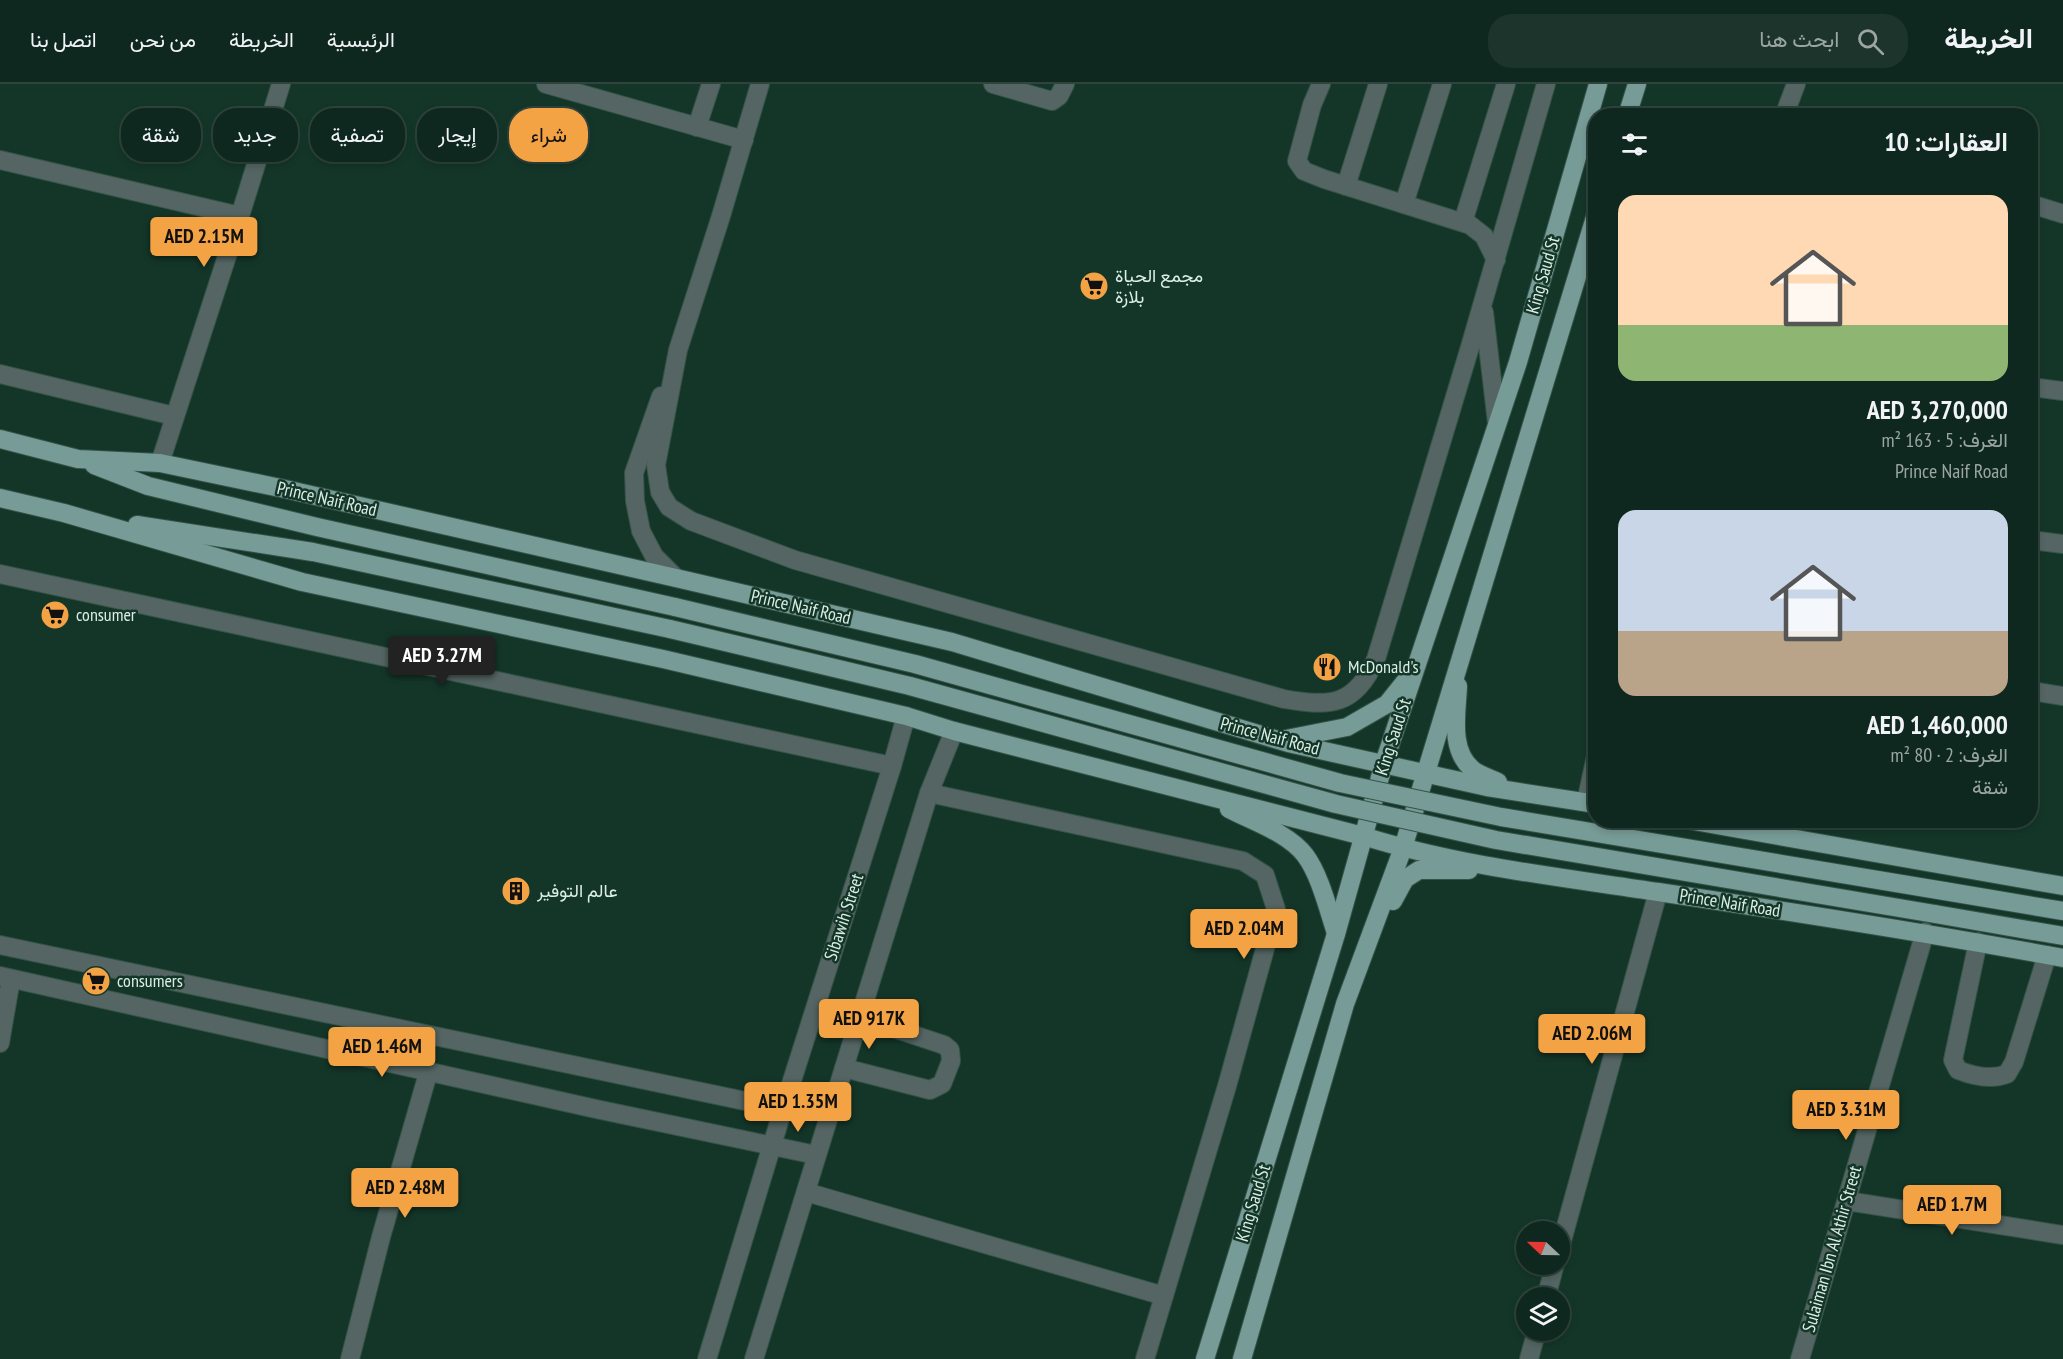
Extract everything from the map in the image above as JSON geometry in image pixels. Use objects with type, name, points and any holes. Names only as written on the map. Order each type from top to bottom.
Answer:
[{"type":"main road","name":"King Saud St","points":[[1591,108],[1598,84]]},
{"type":"main road","points":[[1630,108],[1637,84]]},
{"type":"main road","name":"King Saud St","points":[[1205,1359],[1336,934],[1384,763],[1518,362],[1588,119]]},
{"type":"main road","name":"King Saud St","points":[[1242,1359],[1345,1004],[1403,848],[1588,240]]},
{"type":"main road","name":"Prince Naif Road","points":[[0,439],[78,459],[160,463],[285,489],[676,578],[952,642],[1279,740],[1425,774],[1588,803]]},
{"type":"main road","points":[[78,459],[148,486],[915,664],[1340,783],[1502,817],[2063,911]]},
{"type":"main road","points":[[1,499],[64,513],[313,552],[670,629],[910,686],[1336,804],[1473,835],[2063,936]]},
{"type":"main road","points":[[64,513],[302,582],[663,659],[906,716],[954,731],[1198,794],[1285,837],[1305,855],[1320,885],[1336,934]]},
{"type":"main road","points":[[1459,661],[1456,733],[1461,754],[1473,769],[1516,791]]},
{"type":"main road","points":[[1279,740],[1347,727],[1387,704],[1414,671]]},
{"type":"main road","name":"Prince Naif Road","points":[[1198,794],[1403,848],[1505,870],[1925,932],[2055,956]]},
{"type":"main road","points":[[1733,828],[2063,886]]},
{"type":"main road","points":[[1345,1004],[1405,879],[1419,870],[1505,870]]},
{"type":"street","points":[[160,463],[281,84]]},
{"type":"street","points":[[546,84],[744,140]]},
{"type":"street","points":[[697,127],[711,84]]},
{"type":"street","points":[[676,578],[654,556],[641,531],[635,501],[634,473],[678,350],[760,84]]},
{"type":"street","points":[[997,85],[1052,101],[1059,96],[1065,84]]},
{"type":"street","points":[[1321,84],[1312,105],[1297,161],[1304,171],[1470,225],[1484,236],[1496,260]]},
{"type":"street","points":[[1346,186],[1378,84]]},
{"type":"street","points":[[1404,204],[1442,84]]},
{"type":"street","points":[[1463,222],[1506,84]]},
{"type":"street","points":[[635,501],[669,507],[691,521],[795,560],[1284,699],[1314,704],[1332,703],[1353,694],[1367,678],[1376,659],[1483,304],[1546,84]]},
{"type":"street","points":[[1787,108],[1796,84]]},
{"type":"street","points":[[0,160],[240,216]]},
{"type":"street","points":[[2038,206],[2063,213]]},
{"type":"street","points":[[1483,304],[1497,423]]},
{"type":"street","points":[[669,507],[660,492],[656,465],[678,350]]},
{"type":"street","points":[[0,374],[174,416]]},
{"type":"street","points":[[2038,388],[2063,391]]},
{"type":"street","points":[[2038,541],[2063,544]]},
{"type":"street","points":[[0,574],[892,766]]},
{"type":"street","points":[[2038,692],[2063,696]]},
{"type":"street","name":"Sibawih Street","points":[[707,1359],[906,716]]},
{"type":"street","points":[[754,1359],[929,793],[954,731]]},
{"type":"street","points":[[929,793],[1243,861],[1265,874],[1276,909],[1227,1086],[1145,1359]]},
{"type":"street","points":[[1567,1221],[1658,892]]},
{"type":"street","name":"Sulaiman Ibn Al Athir Street","points":[[1800,1359],[1925,932]]},
{"type":"street","points":[[1978,942],[1953,1060],[1958,1070],[1968,1074],[1996,1078],[2007,1074],[2014,1062],[2055,956]]},
{"type":"street","points":[[0,945],[783,1109]]},
{"type":"street","points":[[0,1043],[6,977],[816,1155]]},
{"type":"street","points":[[844,1068],[930,1090],[942,1084],[951,1061],[950,1050],[944,1045],[860,1017]]},
{"type":"street","points":[[350,1359],[381,1237],[429,1070]]},
{"type":"street","points":[[806,1192],[1164,1296]]},
{"type":"street","points":[[1847,1201],[2063,1235]]},
{"type":"street","points":[[1529,1359],[1534,1341]]},
{"type":"place","name":"مجمع الحياة بلازة","points":[[1094,286]]},
{"type":"place","name":"consumer","points":[[55,615]]},
{"type":"place","name":"McDonald's","points":[[1327,667]]},
{"type":"place","name":"عالم التوفير","points":[[516,891]]},
{"type":"place","name":"consumers","points":[[96,981]]}]
